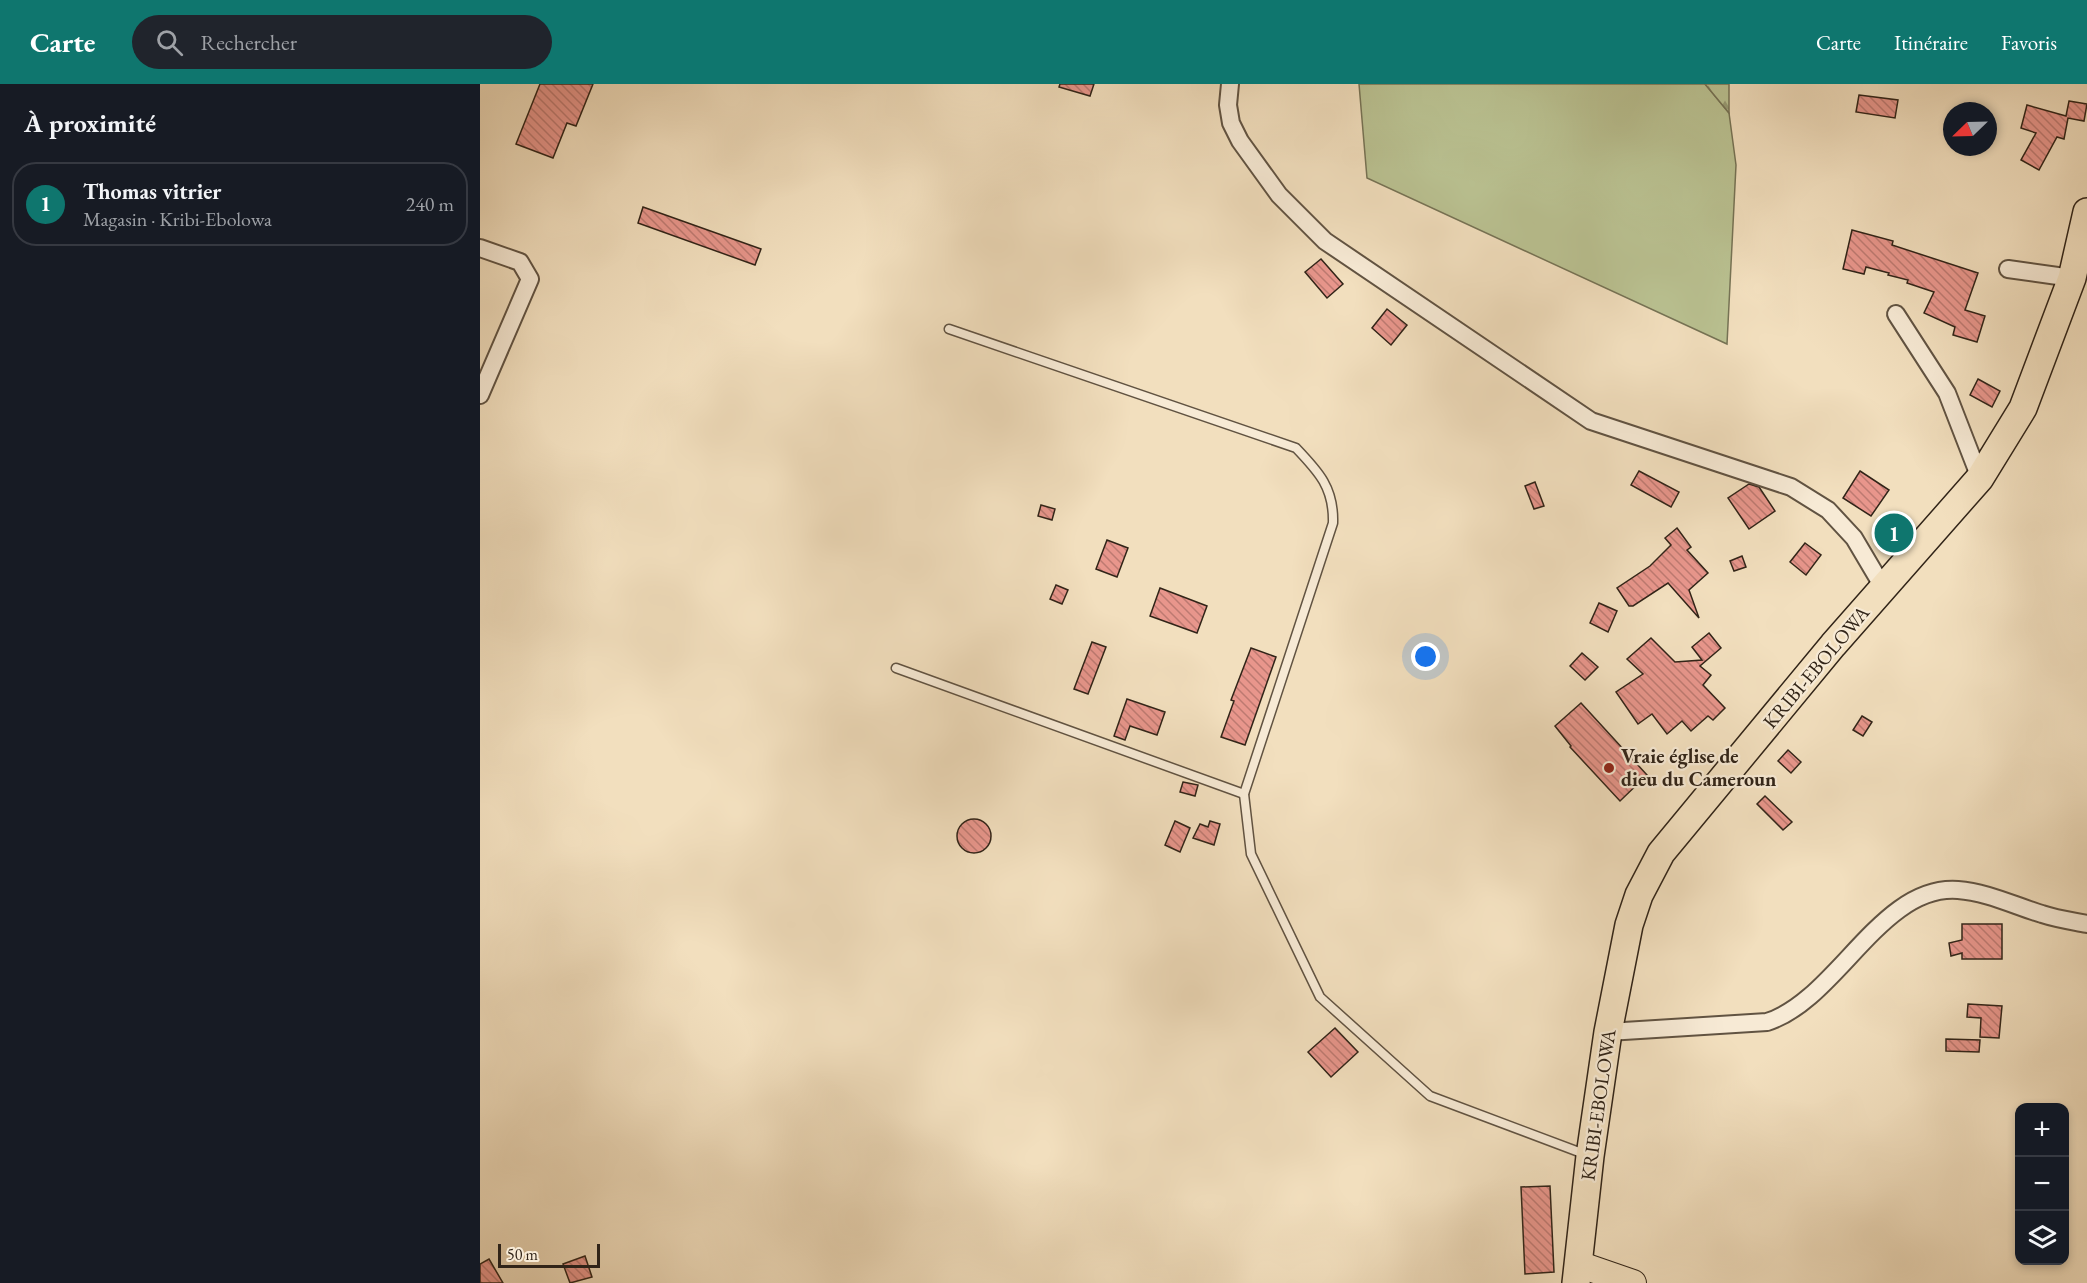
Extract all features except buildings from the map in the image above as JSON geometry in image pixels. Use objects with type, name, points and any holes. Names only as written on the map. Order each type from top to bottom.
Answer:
[{"type":"highway","name":"KRIBI-EBOLOWA","points":[[1577,1274],[1590,1156],[1608,1032],[1629,925],[1639,895],[1661,853],[1883,587],[1942,524],[1980,478],[2023,408],[2079,267],[2087,212]]},
{"type":"main road","points":[[1577,1274],[1633,1283]]},
{"type":"street","points":[[1230,84],[1228,105],[1231,123],[1240,141],[1278,195],[1325,242],[1591,421],[1791,487],[1828,510],[1854,538],[1883,587]]},
{"type":"street","points":[[480,248],[520,262],[530,279],[480,395]]},
{"type":"street","points":[[2008,269],[2079,267]]},
{"type":"street","points":[[1896,314],[1947,393],[1980,478]]},
{"type":"street","points":[[1608,1032],[1767,1022],[1779,1018],[1793,1009],[1849,960],[1899,907],[1926,894],[1956,890],[1985,895],[2044,915],[2087,924]]},
{"type":"lane","points":[[949,329],[1296,448],[1319,472],[1334,501],[1333,523],[1244,794],[1251,854],[1320,997],[1430,1096],[1590,1156]]},
{"type":"lane","points":[[896,668],[1244,794]]},
{"type":"green space","points":[[1359,84],[1705,84],[1729,113],[1736,165],[1727,344],[1367,178]]},
{"type":"green space","points":[[1705,84],[1729,84],[1729,113]]},
{"type":"place","name":"Thomas vitrier","points":[[1894,533]]},
{"type":"place","name":"Vraie église de dieu du Cameroun","points":[[1609,768]]}]
